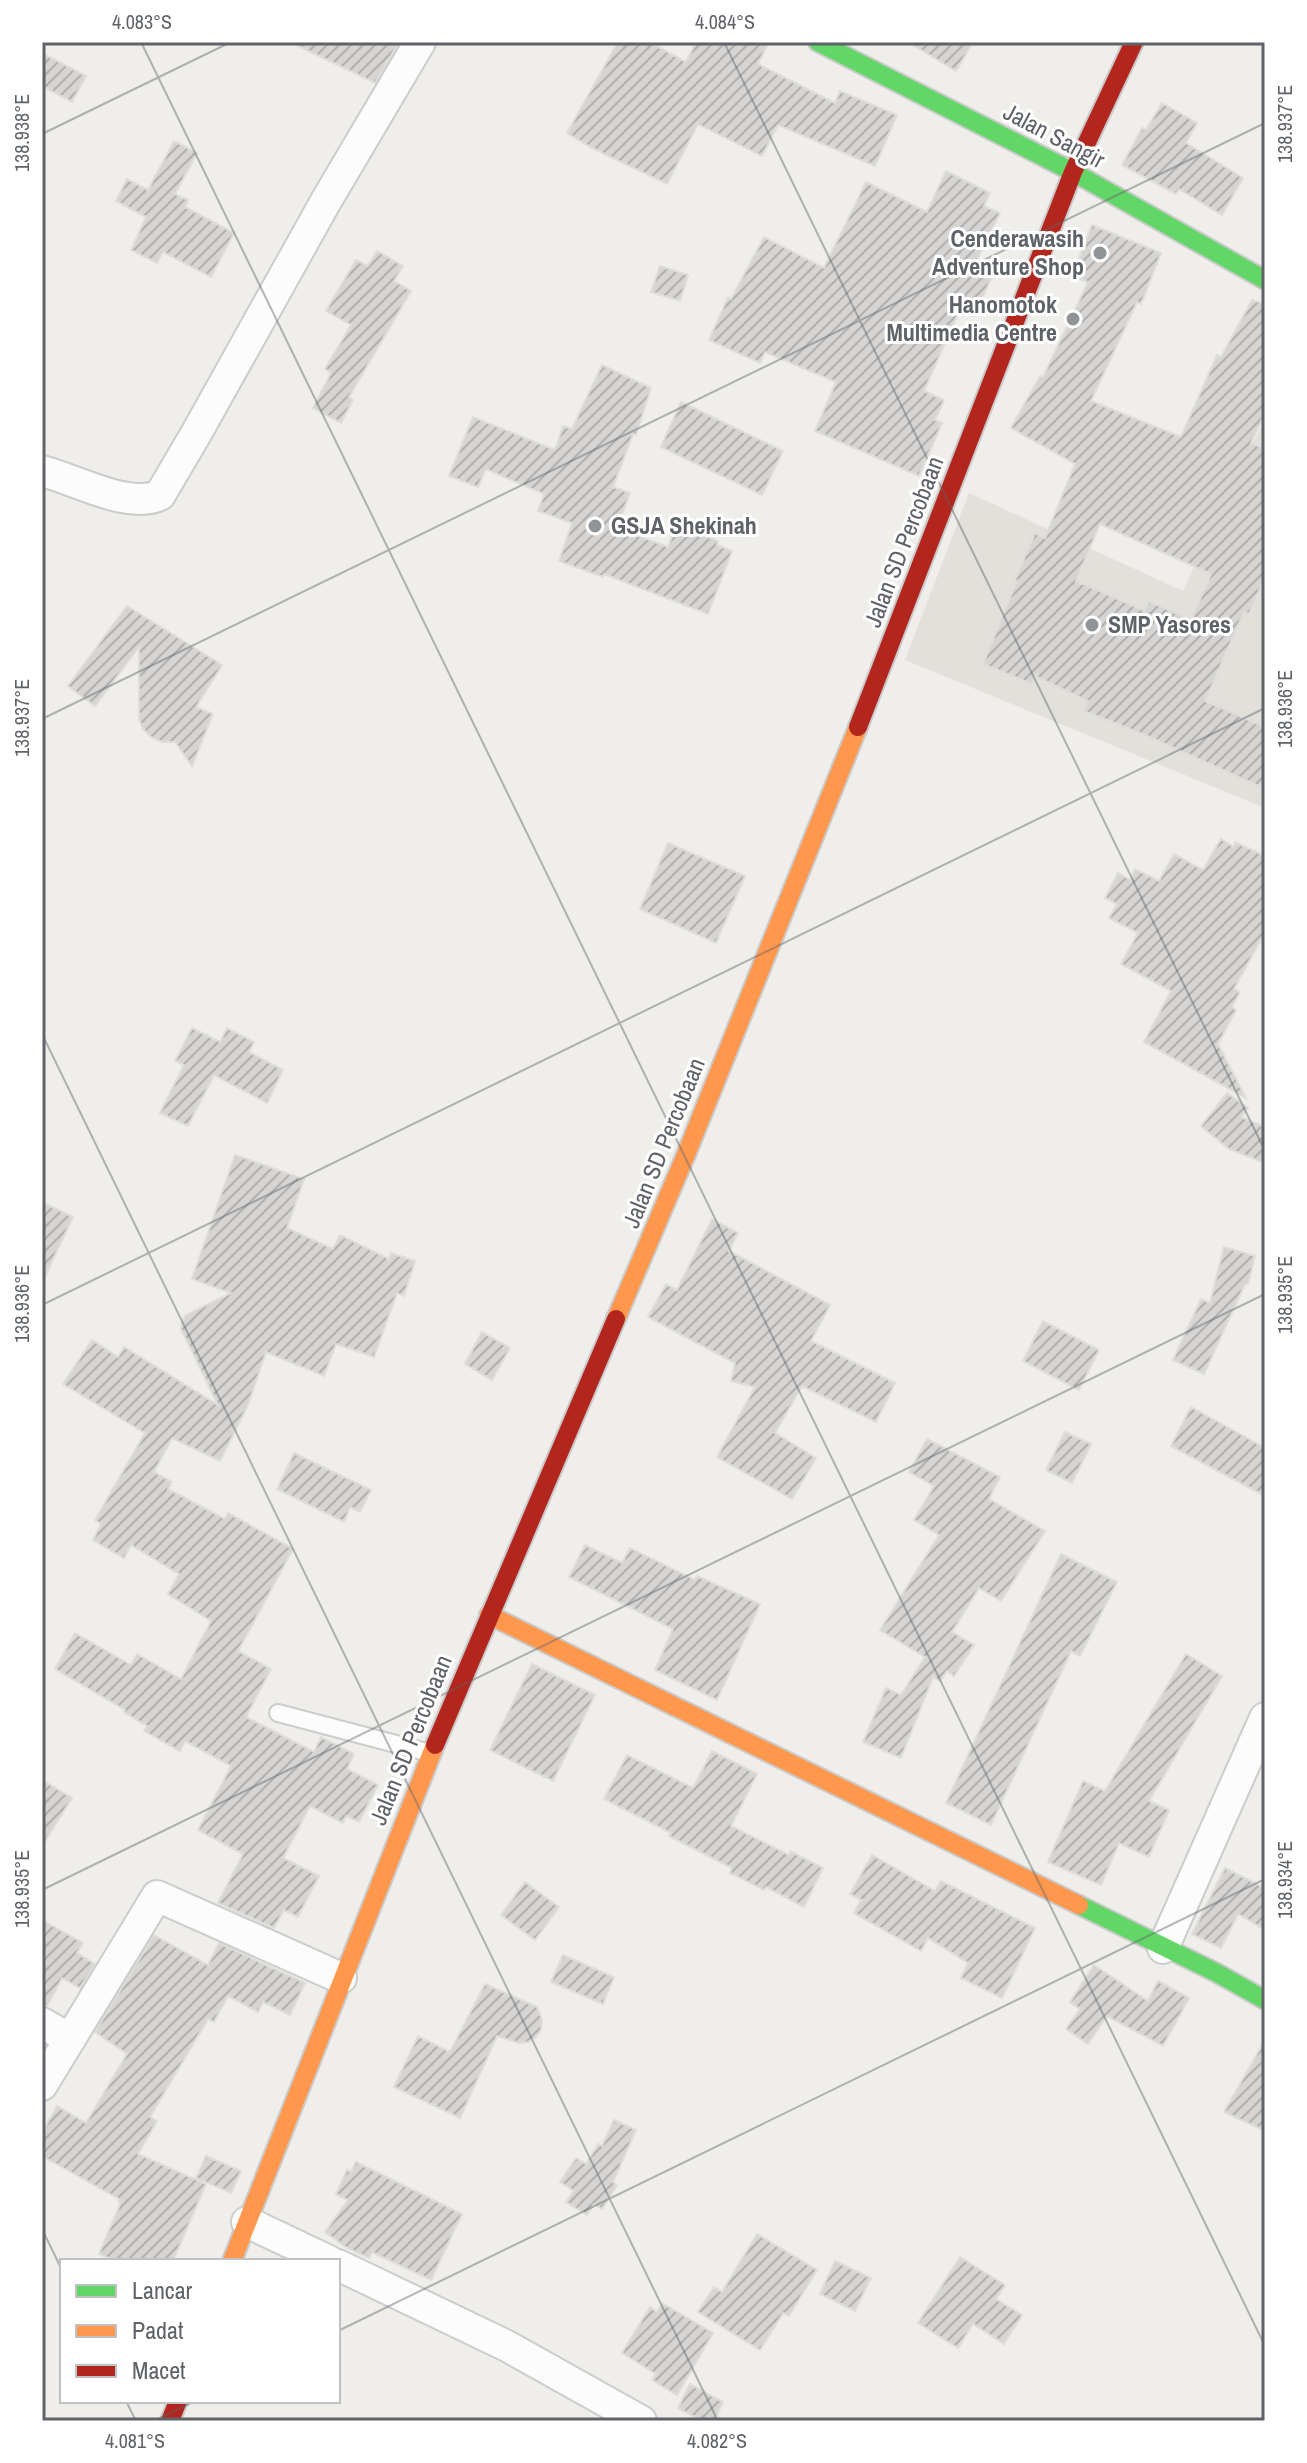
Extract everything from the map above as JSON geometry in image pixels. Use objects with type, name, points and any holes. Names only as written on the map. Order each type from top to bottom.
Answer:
[{"type":"street","points":[[42,471],[130,500],[149,500],[160,495],[420,42]]},
{"type":"street","name":"Jalan Sangir","points":[[818,42],[1073,172],[1265,280]]},
{"type":"street","name":"Jalan SD Percobaan","points":[[233,2259],[431,1753],[667,1201],[814,842],[1073,172],[1134,42]]},
{"type":"street","points":[[489,1615],[1217,1973],[1265,2000]]},
{"type":"street","points":[[1163,1948],[1265,1718]]},
{"type":"street","points":[[42,2085],[157,1896],[341,1978]]},
{"type":"street","points":[[42,2023],[70,2039]]},
{"type":"street","points":[[247,2222],[325,2259]]},
{"type":"street","points":[[340,2266],[507,2346],[641,2421]]},
{"type":"lane","points":[[278,1713],[431,1753]]},
{"type":"shaded area","name":"SMP Yasores","points":[[1265,420],[1265,808],[905,660],[969,493],[1183,591]]},
{"type":"building","points":[[290,42],[399,42],[375,83]]},
{"type":"building","points":[[618,42],[649,42],[686,62],[696,42],[769,42],[758,64],[835,103],[840,91],[897,115],[875,166],[778,125],[762,156],[698,124],[667,184],[567,133]]},
{"type":"building","points":[[908,42],[973,42],[956,71]]},
{"type":"building","points":[[42,53],[86,76],[72,102],[42,86]]},
{"type":"building","points":[[1162,103],[1197,123],[1186,143],[1243,178],[1222,215],[1179,189],[1176,194],[1122,165],[1142,128],[1146,130]]},
{"type":"building","points":[[174,141],[197,153],[175,194],[188,200],[185,207],[234,233],[211,277],[163,252],[157,263],[131,250],[146,217],[116,201],[127,179],[148,190]]},
{"type":"building","points":[[946,171],[990,193],[984,206],[1000,213],[972,270],[991,279],[974,316],[960,309],[924,391],[944,400],[935,420],[942,423],[919,476],[815,431],[836,382],[765,352],[760,363],[709,340],[728,297],[731,299],[764,237],[824,268],[866,182],[927,212]]},
{"type":"building","points":[[1092,225],[1161,253],[1141,304],[1137,302],[1091,401],[1181,437],[1217,355],[1221,357],[1252,300],[1265,304],[1265,413],[1251,443],[1265,449],[1265,577],[1249,614],[1244,612],[1205,701],[1265,727],[1265,786],[1261,784],[1261,787],[1084,711],[1088,701],[1035,676],[1032,684],[983,664],[1035,533],[1045,538],[1075,464],[1011,428],[1040,376],[1043,377],[1088,282],[1072,276]],"holes":[[[1100,524],[1211,574],[1191,620],[1149,601],[1145,611],[1076,581]]]},
{"type":"building","points":[[377,251],[403,266],[394,281],[411,291],[349,397],[353,400],[341,423],[313,408],[331,373],[325,369],[351,325],[326,311],[356,260],[368,266]]},
{"type":"building","points":[[660,266],[688,275],[680,301],[651,292]]},
{"type":"building","points":[[602,365],[651,388],[636,435],[633,434],[613,487],[630,493],[617,528],[668,547],[676,525],[718,541],[717,545],[732,551],[708,614],[604,574],[603,577],[559,561],[572,523],[538,511],[544,494],[486,469],[478,487],[449,476],[473,417],[555,450],[563,426],[572,429]]},
{"type":"building","points":[[681,402],[783,451],[762,495],[661,447]]},
{"type":"building","points":[[127,606],[222,665],[196,707],[213,714],[192,766],[175,742],[162,742],[143,729],[139,719],[139,647],[95,706],[68,686]]},
{"type":"building","points":[[1221,839],[1234,847],[1235,842],[1265,856],[1265,932],[1234,989],[1240,992],[1232,1007],[1236,1010],[1218,1044],[1246,1098],[1144,1042],[1171,991],[1121,964],[1138,933],[1109,918],[1117,904],[1105,898],[1118,873],[1130,880],[1135,869],[1159,881],[1174,854],[1203,870]]},
{"type":"building","points":[[668,843],[745,876],[716,943],[640,909]]},
{"type":"building","points":[[192,1028],[220,1042],[227,1028],[254,1042],[249,1052],[283,1070],[267,1103],[214,1075],[188,1126],[160,1113],[184,1065],[175,1061]]},
{"type":"building","points":[[1227,1093],[1248,1108],[1241,1117],[1265,1127],[1265,1163],[1229,1149],[1201,1126]]},
{"type":"building","points":[[235,1155],[304,1179],[287,1228],[333,1249],[340,1235],[389,1259],[391,1253],[415,1261],[404,1296],[397,1293],[374,1357],[336,1344],[324,1376],[266,1352],[248,1405],[220,1461],[172,1438],[154,1472],[172,1482],[168,1489],[225,1519],[228,1513],[293,1549],[238,1651],[271,1669],[246,1717],[314,1752],[321,1737],[354,1754],[347,1769],[378,1785],[359,1822],[346,1816],[343,1823],[310,1806],[283,1858],[319,1876],[298,1917],[284,1910],[274,1928],[218,1903],[243,1854],[198,1830],[231,1766],[185,1741],[180,1751],[144,1731],[147,1726],[125,1710],[55,1669],[75,1633],[131,1665],[137,1654],[181,1679],[211,1621],[168,1594],[179,1574],[131,1545],[124,1558],[93,1540],[101,1524],[95,1520],[145,1433],[63,1384],[92,1340],[118,1357],[124,1347],[218,1405],[181,1329],[186,1315],[231,1293],[192,1279]]},
{"type":"building","points":[[42,1202],[73,1217],[42,1283]]},
{"type":"building","points":[[712,1219],[738,1233],[729,1251],[830,1305],[811,1341],[895,1383],[876,1422],[802,1386],[775,1433],[816,1458],[792,1499],[717,1457],[755,1387],[731,1381],[735,1363],[648,1317],[666,1284],[677,1290]]},
{"type":"building","points":[[1224,1247],[1255,1256],[1248,1284],[1245,1284],[1204,1374],[1173,1360],[1201,1299],[1210,1303]]},
{"type":"building","points":[[1043,1321],[1099,1350],[1079,1390],[1023,1361]]},
{"type":"building","points":[[482,1332],[510,1348],[492,1380],[465,1364]]},
{"type":"building","points":[[1191,1407],[1265,1448],[1265,1496],[1171,1446]]},
{"type":"building","points":[[1065,1432],[1091,1444],[1072,1483],[1046,1470]]},
{"type":"building","points":[[927,1439],[1000,1477],[989,1499],[1045,1531],[1001,1601],[979,1588],[952,1632],[974,1645],[954,1676],[947,1671],[940,1681],[933,1677],[901,1758],[863,1742],[886,1688],[901,1695],[925,1657],[880,1630],[939,1535],[914,1520],[934,1486],[909,1472]]},
{"type":"building","points":[[294,1453],[371,1490],[360,1512],[350,1507],[344,1522],[277,1489]]},
{"type":"building","points":[[585,1545],[622,1563],[630,1548],[695,1580],[697,1576],[760,1604],[717,1700],[655,1670],[673,1629],[569,1577]]},
{"type":"building","points":[[1061,1554],[1117,1582],[1080,1656],[1071,1651],[991,1825],[946,1803]]},
{"type":"building","points":[[1186,1654],[1222,1676],[1149,1801],[1169,1810],[1149,1857],[1119,1843],[1101,1885],[1048,1862],[1083,1781],[1105,1791]]},
{"type":"building","points":[[532,1664],[595,1695],[553,1781],[490,1750]]},
{"type":"building","points":[[712,1751],[757,1774],[731,1826],[823,1868],[804,1907],[730,1873],[732,1868],[604,1799],[627,1755],[693,1788]]},
{"type":"building","points":[[42,1780],[72,1798],[42,1846]]},
{"type":"building","points":[[872,1855],[935,1891],[941,1881],[1035,1928],[1002,1998],[961,1978],[968,1963],[928,1938],[921,1951],[854,1913],[861,1900],[850,1894]]},
{"type":"building","points":[[1225,1868],[1265,1888],[1265,1930],[1238,1914],[1221,1948],[1192,1934]]},
{"type":"building","points":[[525,1882],[559,1907],[535,1940],[501,1915]]},
{"type":"building","points":[[42,1920],[83,1943],[77,1953],[95,1964],[80,1988],[62,1978],[47,2006],[42,2005]]},
{"type":"building","points":[[154,1935],[208,1965],[219,1943],[305,1983],[290,2015],[263,2002],[258,2012],[228,1996],[214,2022],[208,2019],[150,2117],[157,2121],[138,2154],[206,2184],[174,2259],[110,2259],[99,2254],[121,2202],[42,2156],[42,2133],[57,2106],[86,2123],[127,2054],[95,2032]]},
{"type":"building","points":[[563,1955],[614,1977],[603,2004],[551,1982]]},
{"type":"building","points":[[1094,1965],[1148,2001],[1158,1981],[1189,1998],[1163,2046],[1107,2016],[1088,2044],[1066,2029],[1080,2009],[1070,2002]]},
{"type":"building","points":[[485,1984],[537,2007],[542,2020],[536,2037],[519,2043],[497,2036],[460,2118],[394,2087],[418,2036],[450,2052]]},
{"type":"building","points":[[1265,2040],[1265,2131],[1224,2112]]},
{"type":"building","points":[[614,2120],[636,2130],[613,2182],[617,2185],[602,2209],[594,2204],[587,2215],[566,2202],[574,2191],[560,2182],[576,2158],[586,2164],[598,2144],[602,2146]]},
{"type":"building","points":[[206,2156],[241,2171],[231,2193],[196,2178]]},
{"type":"building","points":[[356,2162],[462,2214],[431,2280],[372,2252],[369,2258],[347,2248],[325,2232],[348,2200],[336,2194],[347,2170],[351,2172]]},
{"type":"building","points":[[757,2234],[817,2270],[789,2316],[783,2313],[760,2350],[698,2312],[714,2287],[722,2292]]},
{"type":"building","points":[[960,2257],[1005,2285],[996,2299],[1022,2315],[1004,2344],[973,2324],[958,2348],[918,2323]]},
{"type":"building","points":[[835,2261],[871,2278],[855,2311],[820,2294]]},
{"type":"building","points":[[662,2303],[713,2333],[677,2395],[652,2380],[656,2374],[622,2353],[650,2307],[657,2312]]},
{"type":"building","points":[[690,2384],[723,2402],[714,2421],[702,2421],[678,2408]]},
{"type":"traffic: fast","points":[[818,42],[1073,172],[1265,280]]},
{"type":"traffic: fast","points":[[1079,1905],[1265,2000]]},
{"type":"traffic: slow","points":[[616,1319],[685,1157],[858,727]]},
{"type":"traffic: slow","points":[[489,1615],[1079,1905]]},
{"type":"traffic: slow","points":[[233,2259],[435,1745]]},
{"type":"traffic: jam","points":[[858,727],[1073,172],[1134,42]]},
{"type":"traffic: jam","points":[[435,1745],[616,1319]]},
{"type":"traffic: jam","points":[[170,2421],[177,2403]]},
{"type":"place","name":"Cenderawasih Adventure Shop","points":[[1100,253]]},
{"type":"place","name":"Hanomotok Multimedia Centre","points":[[1073,319]]},
{"type":"place","name":"GSJA Shekinah","points":[[595,526]]},
{"type":"place","name":"SMP Yasores","points":[[1092,625]]}]
